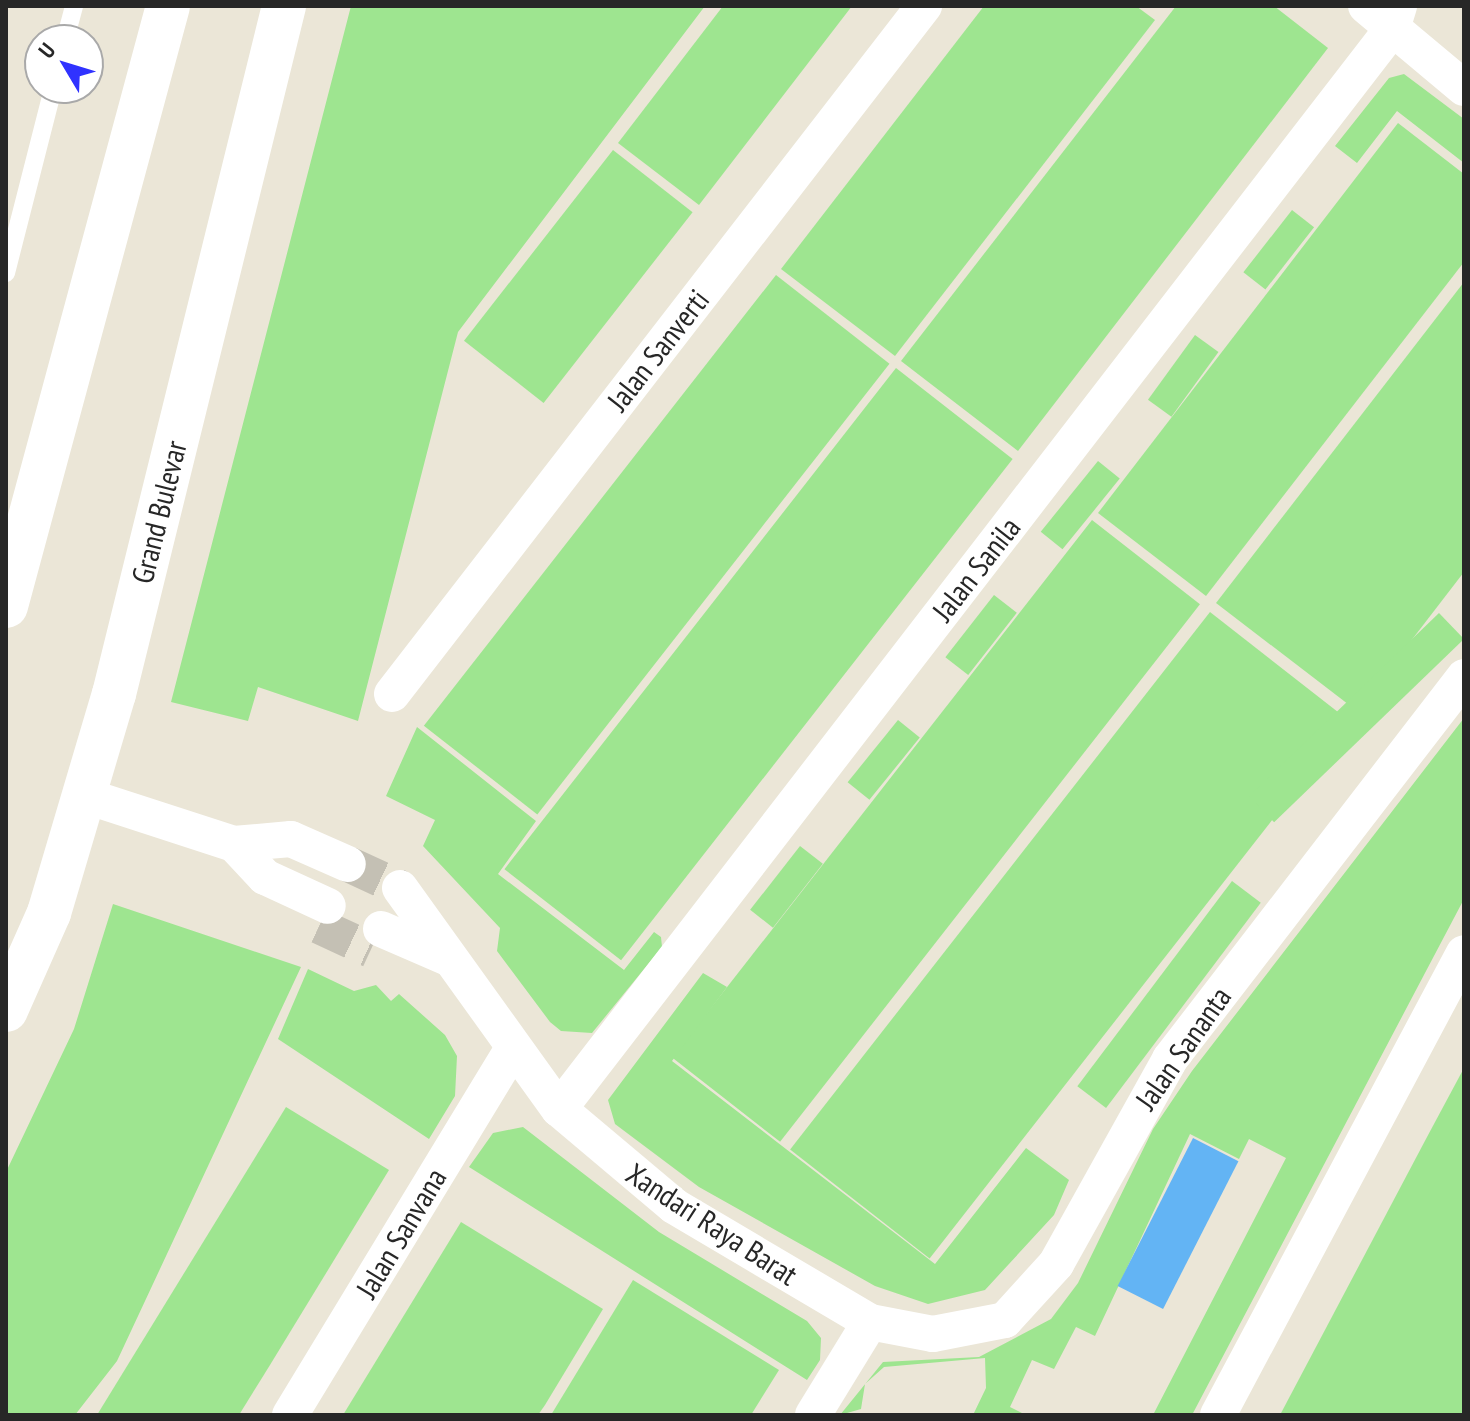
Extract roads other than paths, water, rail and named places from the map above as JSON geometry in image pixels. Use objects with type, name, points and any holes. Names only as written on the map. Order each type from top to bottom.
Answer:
[{"type":"street","points":[[6,606],[168,6]]},
{"type":"street","name":"Grand Bulevar","points":[[6,1010],[49,913],[83,795],[284,6]]},
{"type":"street","name":"Jalan Sanverti","points":[[392,694],[924,6]]},
{"type":"street","points":[[1386,14],[1464,88]]},
{"type":"street","name":"Jalan Sanila","points":[[559,1109],[1386,14]]},
{"type":"street","name":"Jalan Sananta","points":[[870,1322],[933,1334],[1005,1320],[1056,1264],[1170,1059],[1464,677]]},
{"type":"street","points":[[83,795],[234,844],[335,833],[352,853]]},
{"type":"street","points":[[234,844],[265,877],[323,916]]},
{"type":"street","name":"Xandari Raya Barat","points":[[405,878],[439,954],[559,1109],[674,1206],[870,1322]]},
{"type":"street","points":[[376,939],[439,954]]},
{"type":"street","points":[[1218,1415],[1464,953]]},
{"type":"street","name":"Jalan Sanvana","points":[[290,1415],[512,1050]]},
{"type":"street","points":[[813,1415],[870,1322]]},
{"type":"lane","points":[[6,273],[49,104]]},
{"type":"water","points":[[1193,1138],[1238,1161],[1163,1309],[1118,1286]]},
{"type":"tunnel","points":[[348,864],[400,888]]},
{"type":"tunnel","points":[[319,926],[371,950]]}]
